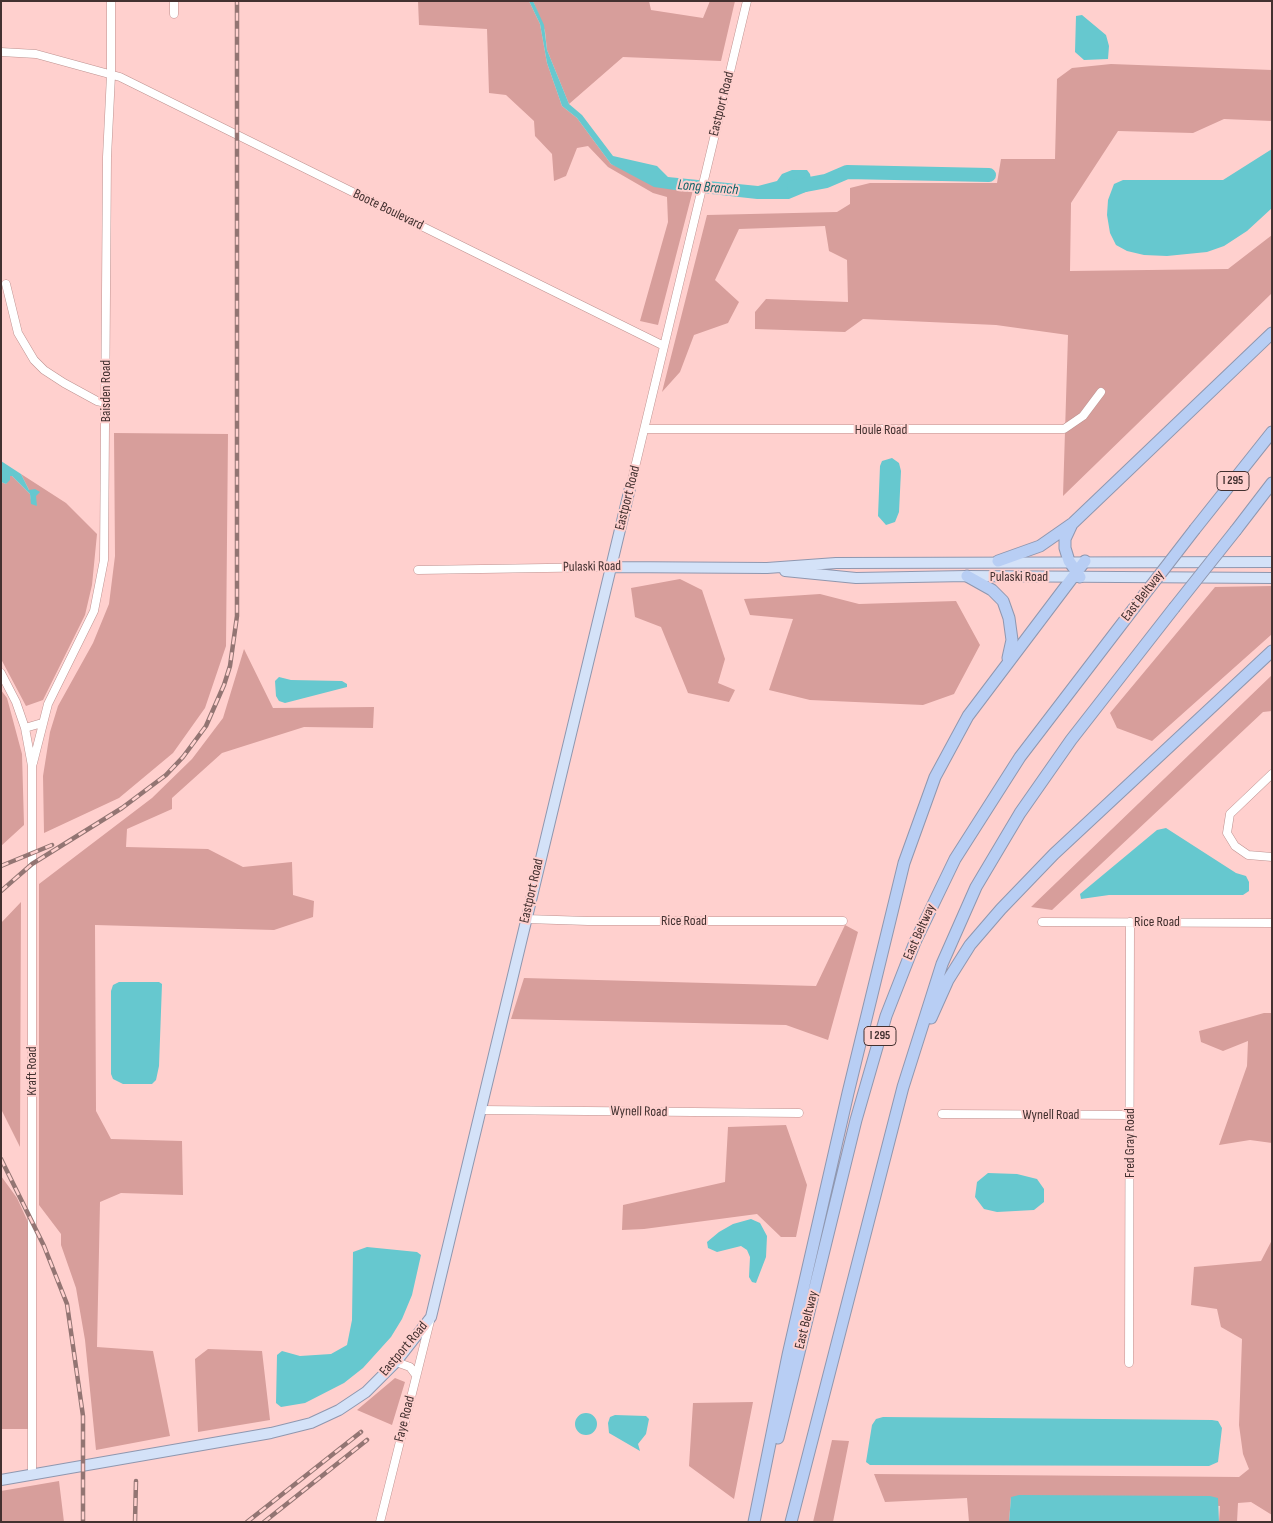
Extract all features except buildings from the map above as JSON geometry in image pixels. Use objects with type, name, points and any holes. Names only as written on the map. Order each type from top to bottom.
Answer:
[{"type":"highway","points":[[998,562],[1040,546],[1073,522],[1272,334]]},
{"type":"highway","name":"East Beltway","points":[[758,1522],[856,1120],[886,1016],[915,942],[955,859],[1020,757],[1272,432]]},
{"type":"highway","name":"I 295","points":[[790,1522],[902,1087],[942,964],[976,887],[1045,775],[1272,482]]},
{"type":"highway","points":[[1073,522],[1065,539],[1069,561],[1076,575]]},
{"type":"highway","points":[[754,1522],[790,1345],[848,1093],[904,863],[935,777],[968,716],[1085,561]]},
{"type":"highway","points":[[967,576],[992,590],[1003,601],[1010,618],[1012,640],[1007,663]]},
{"type":"highway","points":[[902,1087],[948,980],[976,938],[1054,854],[1272,651]]},
{"type":"main road","name":"Eastport Road","points":[[1,1480],[271,1433],[311,1423],[351,1402],[396,1362],[431,1317],[630,488]]},
{"type":"main road","name":"Pulaski Road","points":[[610,567],[767,568],[836,563],[1069,561],[1272,562]]},
{"type":"main road","name":"Pulaski Road","points":[[767,568],[856,578],[1076,575],[1272,578]]},
{"type":"street","name":"Baisden Road","points":[[32,766],[42,722],[54,691],[89,625],[99,594],[105,543],[107,157],[112,75],[111,1]]},
{"type":"street","points":[[174,1],[174,14]]},
{"type":"street","name":"Eastport Road","points":[[630,488],[747,1]]},
{"type":"street","name":"Boote Boulevard","points":[[1,52],[36,54],[112,75],[664,346]]},
{"type":"street","points":[[6,284],[18,333],[34,360],[44,370],[64,383],[97,401],[106,403]]},
{"type":"street","name":"Houle Road","points":[[645,429],[1064,429],[1084,416],[1101,392]]},
{"type":"street","name":"Pulaski Road","points":[[418,570],[610,567]]},
{"type":"street","name":"Kraft Road","points":[[1,673],[16,702],[25,728],[32,766],[32,1475]]},
{"type":"street","points":[[25,728],[42,722]]},
{"type":"street","points":[[1272,774],[1230,814],[1227,832],[1235,846],[1248,855],[1272,857]]},
{"type":"street","name":"Rice Road","points":[[526,919],[588,921],[842,921]]},
{"type":"street","name":"Rice Road","points":[[1042,922],[1272,923]]},
{"type":"street","name":"Fred Gray Road","points":[[1128,1363],[1130,922]]},
{"type":"street","name":"Wynell Road","points":[[480,1110],[799,1114]]},
{"type":"street","name":"Wynell Road","points":[[942,1114],[1130,1115]]},
{"type":"street","name":"Faye Road","points":[[382,1521],[431,1317]]},
{"type":"street","points":[[396,1362],[410,1367],[416,1375]]},
{"type":"shaded area","points":[[418,1],[529,1],[540,24],[547,63],[562,106],[577,118],[611,164],[675,190],[693,190],[658,325],[640,321],[668,222],[667,197],[653,193],[608,167],[588,146],[577,148],[566,176],[554,181],[552,154],[535,136],[534,121],[506,95],[489,93],[487,29],[419,25]]},
{"type":"shaded area","points":[[533,1],[649,1],[651,10],[703,18],[710,1],[735,1],[721,61],[623,57],[569,104],[547,50],[545,31]]},
{"type":"shaded area","points":[[1111,64],[1272,70],[1272,121],[1224,119],[1193,133],[1118,131],[1071,203],[1070,271],[1228,269],[1272,235],[1272,293],[1063,496],[1068,335],[996,325],[863,319],[845,332],[755,329],[755,312],[766,299],[848,302],[847,260],[829,251],[825,226],[739,229],[715,280],[739,302],[728,323],[694,335],[680,372],[662,392],[707,215],[837,212],[850,204],[850,188],[870,183],[997,183],[1001,159],[1055,159],[1057,79],[1072,68]]},
{"type":"shaded area","points":[[114,433],[228,434],[226,646],[205,708],[173,753],[119,798],[44,833],[43,776],[50,732],[58,706],[93,643],[109,604],[115,556]]},
{"type":"shaded area","points":[[21,474],[66,503],[97,534],[92,585],[85,615],[43,700],[26,706],[1,659],[1,482],[6,484],[10,476],[12,476],[30,494],[31,500],[37,506]]},
{"type":"shaded area","points":[[680,579],[702,590],[725,659],[718,683],[735,690],[729,702],[688,693],[661,627],[635,617],[631,588]]},
{"type":"shaded area","points":[[1272,586],[1272,634],[1152,741],[1117,728],[1110,713],[1215,587]]},
{"type":"shaded area","points":[[820,594],[859,604],[956,601],[980,645],[954,694],[923,705],[810,700],[769,690],[793,619],[750,615],[744,599]]},
{"type":"shaded area","points":[[244,649],[273,708],[374,707],[373,728],[304,727],[222,753],[172,798],[172,809],[127,829],[126,847],[208,849],[243,867],[292,862],[293,895],[314,901],[313,917],[274,930],[95,925],[96,1111],[111,1139],[182,1141],[183,1195],[121,1193],[100,1202],[97,1347],[153,1351],[170,1436],[96,1450],[85,1340],[76,1288],[61,1245],[61,1234],[39,1205],[39,884],[152,798],[192,759],[223,718]]},
{"type":"shaded area","points":[[1272,675],[1272,711],[1263,712],[1052,910],[1031,907]]},
{"type":"shaded area","points":[[1,690],[7,698],[22,754],[24,825],[1,846]]},
{"type":"shaded area","points":[[21,902],[20,1147],[1,1109],[1,923]]},
{"type":"shaded area","points":[[845,925],[858,932],[828,1040],[786,1025],[511,1019],[524,978],[816,986]]},
{"type":"shaded area","points":[[1264,1013],[1272,1013],[1272,1143],[1250,1140],[1219,1145],[1247,1066],[1248,1041],[1223,1051],[1201,1042],[1199,1031]]},
{"type":"shaded area","points":[[786,1125],[807,1185],[796,1237],[781,1237],[757,1214],[644,1229],[622,1230],[623,1205],[725,1182],[728,1127]]},
{"type":"shaded area","points":[[1,1176],[17,1198],[28,1222],[28,1429],[1,1429]]},
{"type":"shaded area","points":[[1272,1240],[1272,1515],[1251,1502],[1238,1503],[1237,1522],[1219,1522],[1220,1506],[1011,1497],[1009,1522],[969,1522],[967,1498],[885,1502],[874,1474],[1239,1477],[1249,1469],[1243,1454],[1239,1425],[1242,1339],[1221,1327],[1217,1309],[1191,1305],[1194,1267],[1261,1261]]},
{"type":"shaded area","points":[[208,1349],[262,1351],[270,1420],[198,1432],[195,1359]]},
{"type":"shaded area","points":[[395,1378],[405,1382],[392,1425],[357,1410]]},
{"type":"shaded area","points":[[753,1402],[734,1499],[689,1466],[693,1403]]},
{"type":"shaded area","points":[[832,1440],[849,1441],[833,1522],[813,1522]]},
{"type":"shaded area","points":[[59,1481],[64,1522],[1,1522],[1,1491]]},
{"type":"water","points":[[529,1],[533,1],[544,25],[547,50],[569,104],[582,115],[613,156],[657,166],[668,177],[758,186],[777,181],[782,174],[792,170],[807,170],[810,174],[813,189],[789,199],[757,199],[675,190],[654,187],[611,164],[577,118],[562,106],[547,63],[540,24]]},
{"type":"water","points":[[1082,15],[1106,35],[1109,46],[1108,59],[1084,60],[1075,52],[1076,16]]},
{"type":"water","points":[[1272,149],[1272,208],[1247,231],[1224,246],[1207,252],[1167,256],[1144,255],[1127,251],[1116,245],[1110,233],[1107,215],[1108,200],[1114,184],[1123,180],[1223,180]]},
{"type":"water","points":[[892,458],[899,463],[901,471],[899,512],[895,522],[886,525],[878,516],[880,466],[882,461]]},
{"type":"water","points":[[1,461],[21,474],[29,490],[35,489],[40,492],[36,496],[37,506],[31,504],[30,494],[12,476],[10,476],[10,480],[6,484],[1,482]]},
{"type":"water","points":[[279,677],[291,680],[342,681],[347,684],[347,687],[285,703],[279,701],[276,696],[275,681]]},
{"type":"water","points":[[1166,828],[1236,873],[1246,876],[1249,882],[1249,891],[1243,895],[1109,895],[1081,899],[1080,894],[1157,830]]},
{"type":"water","points":[[119,982],[159,982],[162,984],[159,1066],[156,1080],[152,1084],[123,1084],[113,1079],[111,1074],[111,991],[113,985]]},
{"type":"water","points":[[988,1173],[1017,1174],[1037,1179],[1044,1189],[1044,1202],[1034,1210],[997,1212],[984,1209],[975,1197],[977,1182]]},
{"type":"water","points":[[751,1219],[760,1223],[767,1236],[766,1257],[756,1283],[752,1282],[749,1277],[750,1257],[747,1250],[741,1246],[717,1252],[708,1248],[707,1242],[733,1224]]},
{"type":"water","points":[[367,1247],[417,1252],[421,1255],[412,1295],[402,1319],[391,1337],[363,1368],[344,1383],[305,1403],[281,1407],[276,1403],[277,1355],[282,1351],[300,1356],[331,1354],[347,1345],[352,1320],[353,1252]]},
{"type":"water","points":[[586,1413],[594,1416],[597,1424],[594,1432],[586,1435],[578,1432],[575,1424],[578,1416]]},
{"type":"water","points":[[615,1415],[646,1416],[649,1419],[646,1434],[638,1444],[640,1451],[609,1433],[608,1423],[610,1417]]},
{"type":"water","points":[[883,1417],[1212,1420],[1218,1421],[1222,1428],[1218,1462],[1209,1466],[870,1465],[866,1462],[872,1425],[876,1419]]},
{"type":"water","points":[[1019,1495],[1210,1496],[1218,1498],[1219,1522],[1009,1522],[1011,1497]]},
{"type":"waterway","name":"Long Branch","points":[[794,187],[826,181],[847,172],[989,175]]},
{"type":"railway","points":[[1,891],[32,864],[122,808],[166,775],[183,757],[206,726],[230,666],[237,616],[237,1]]},
{"type":"railway","points":[[1,866],[52,845]]},
{"type":"railway","points":[[1,1159],[44,1246],[67,1304],[83,1416],[83,1522]]},
{"type":"railway","points":[[247,1522],[361,1432]]},
{"type":"railway","points":[[264,1522],[367,1440]]},
{"type":"railway","points":[[135,1522],[136,1481]]}]
